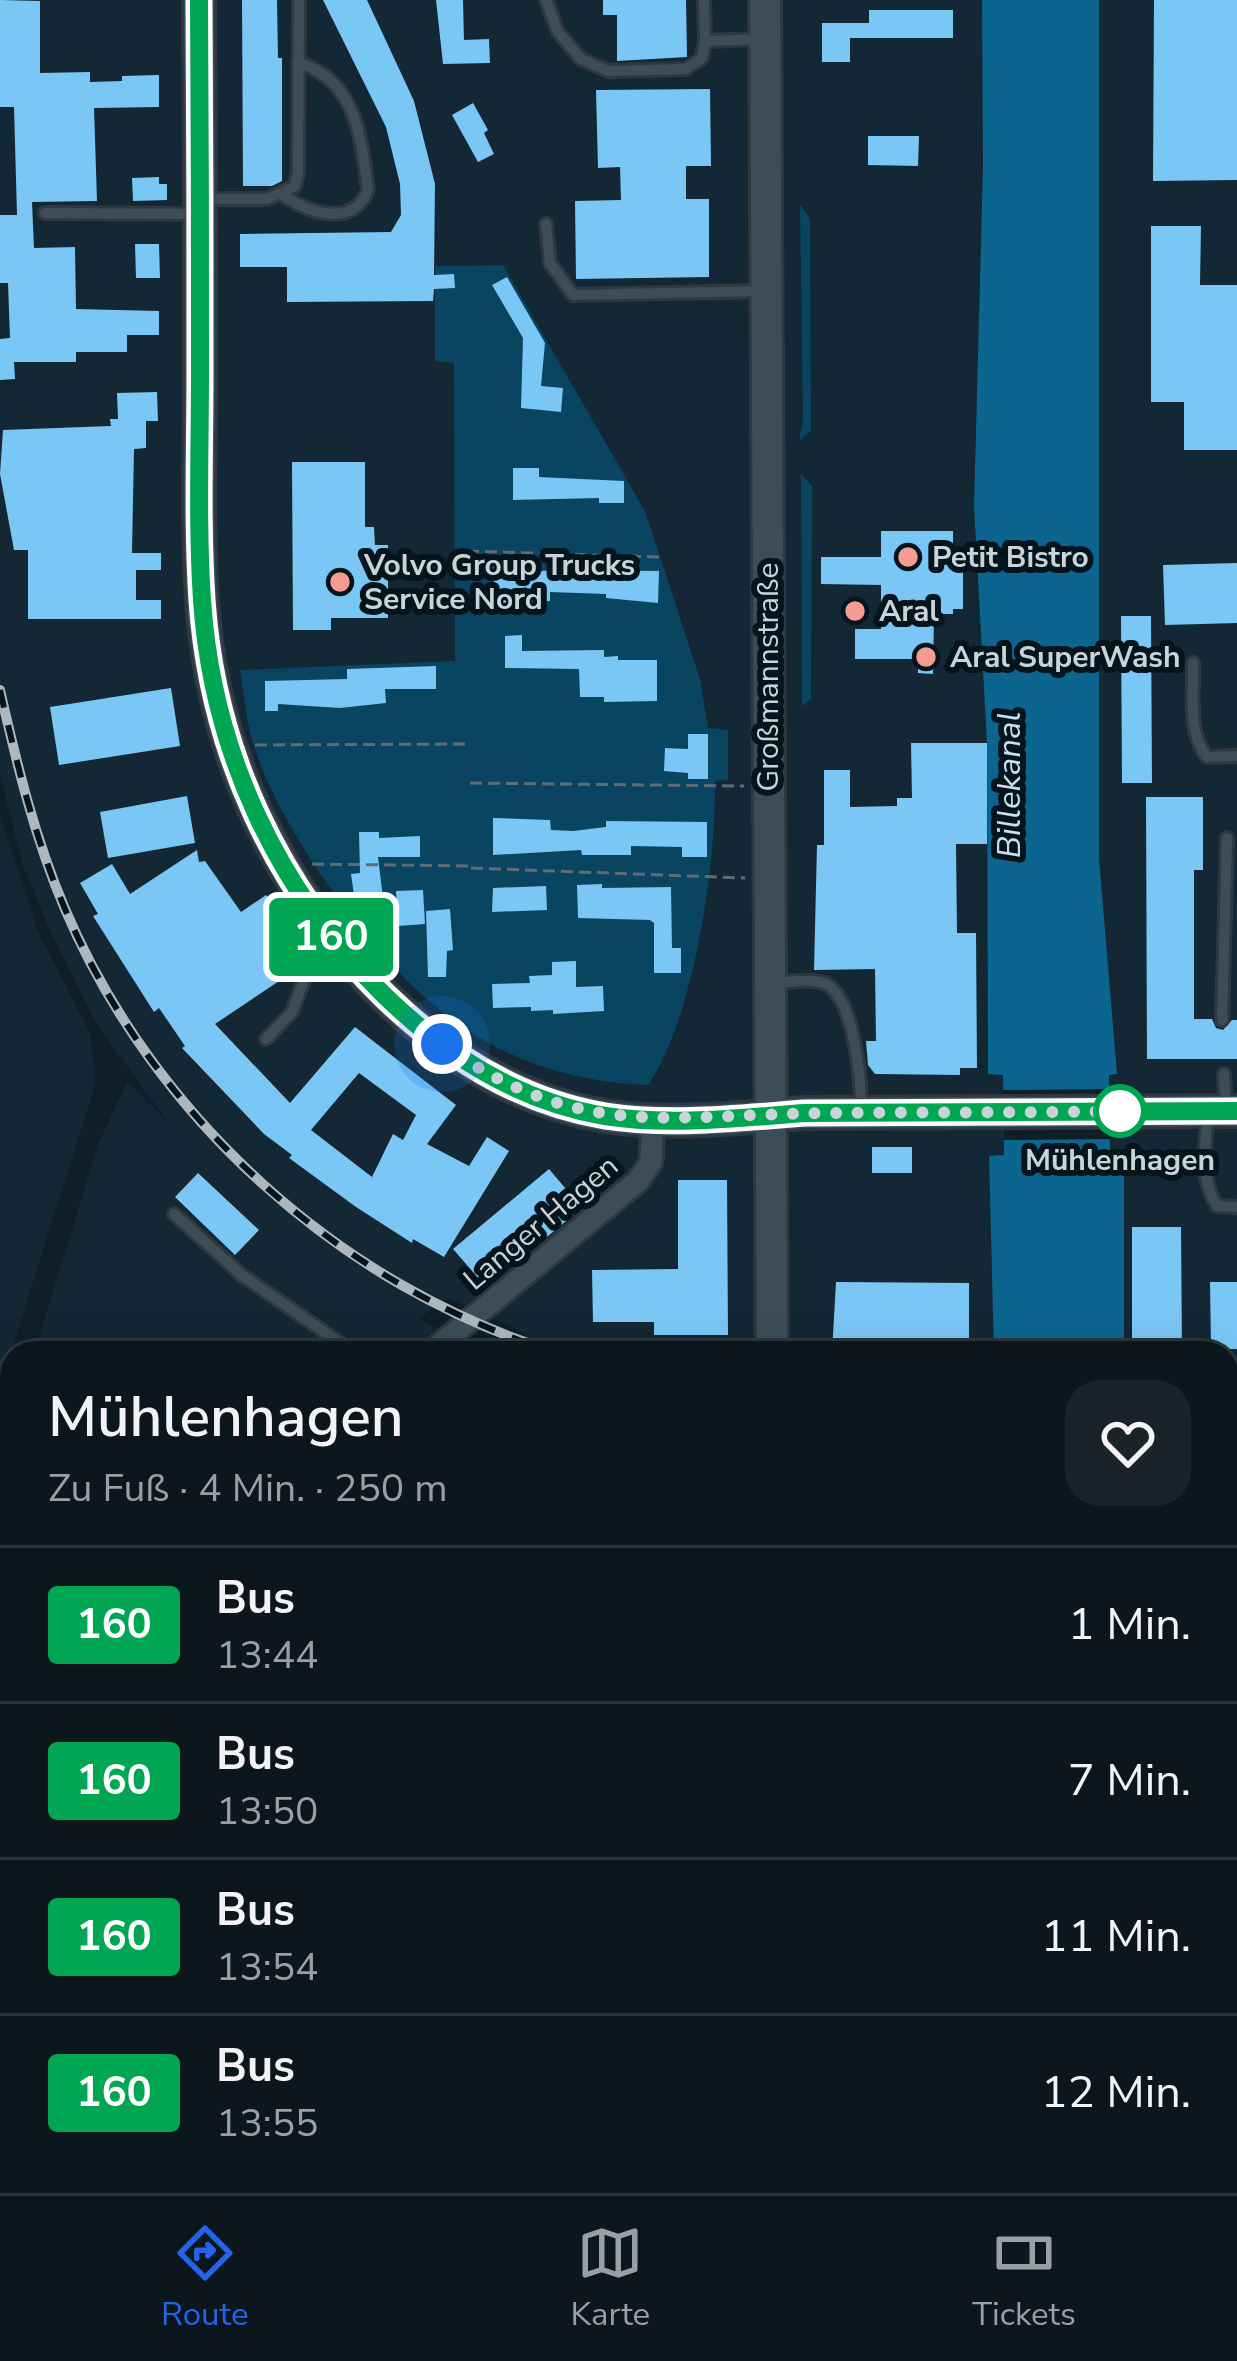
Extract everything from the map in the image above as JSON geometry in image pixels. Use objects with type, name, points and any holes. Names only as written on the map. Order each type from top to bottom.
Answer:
[{"type":"street","points":[[200,0],[200,556],[207,650],[246,796],[276,855],[336,942],[413,1023],[497,1079],[572,1109],[623,1118],[1224,1111]]},
{"type":"street","name":"Großmannstraße","points":[[765,0],[772,1341]]},
{"type":"street","name":"Langer Hagen","points":[[445,1341],[638,1181],[651,1162],[653,1118]]},
{"type":"lane","points":[[45,213],[200,207],[267,199],[295,186],[299,0]]},
{"type":"lane","points":[[546,0],[558,32],[581,59],[608,70],[686,69],[702,58],[704,0]]},
{"type":"lane","points":[[705,41],[765,39]]},
{"type":"lane","points":[[282,194],[319,214],[340,213],[356,206],[368,189],[349,101],[319,69],[298,62]]},
{"type":"lane","points":[[546,224],[550,263],[573,295],[766,291]]},
{"type":"lane","points":[[1193,663],[1194,730],[1200,748],[1208,758],[1237,756]]},
{"type":"lane","points":[[1222,1020],[1227,838]]},
{"type":"lane","points":[[266,1039],[292,1012],[306,975],[336,942]]},
{"type":"lane","points":[[770,983],[830,986],[851,1034],[862,1113]]},
{"type":"lane","points":[[1224,1074],[1224,1111],[1204,1157],[1207,1189],[1217,1206],[1237,1207]]},
{"type":"lane","points":[[174,1214],[244,1276],[338,1341]]},
{"type":"path","points":[[467,550],[659,557]]},
{"type":"path","points":[[254,745],[470,744]]},
{"type":"path","points":[[470,783],[769,786]]},
{"type":"path","points":[[312,864],[769,880]]},
{"type":"shaded area","points":[[0,0],[982,0],[983,165],[974,506],[987,743],[988,1073],[1003,1074],[1004,1156],[989,1157],[994,1341],[520,1341],[527,1334],[447,1297],[419,1319],[441,1330],[425,1341],[38,1341],[99,1142],[127,1082],[168,1122],[95,1022],[50,931],[22,863],[0,775]]},
{"type":"shaded area","points":[[1099,0],[1237,0],[1237,1341],[1124,1341],[1124,1157],[1110,1157],[1109,1074],[1117,1073],[1099,859]]},
{"type":"shaded area","points":[[800,204],[810,219],[811,431],[799,441],[803,418]]},
{"type":"shaded area","points":[[503,265],[645,511],[700,679],[708,728],[728,730],[728,780],[715,781],[712,854],[700,938],[678,1020],[648,1085],[595,1080],[504,1051],[428,1000],[362,930],[308,855],[268,782],[247,716],[240,670],[455,661],[454,363],[435,361],[435,266]]},
{"type":"shaded area","points":[[801,474],[812,486],[811,699],[802,706]]},
{"type":"shaded area","points":[[0,814],[38,932],[90,1033],[96,1082],[14,1341],[0,1341]]},
{"type":"water","name":"Billekanal","points":[[982,0],[1099,0],[1099,859],[1117,1074],[1109,1075],[1110,1156],[1124,1157],[1124,1341],[994,1341],[989,1156],[1004,1155],[1003,1075],[988,1074],[987,743],[974,506],[983,165]]},
{"type":"pier","points":[[1109,1089],[1110,1139],[1004,1140],[1003,1090]]},
{"type":"building","points":[[0,0],[40,1],[40,73],[90,72],[90,82],[159,75],[159,107],[94,108],[97,201],[32,202],[34,248],[75,247],[76,309],[159,311],[159,335],[127,335],[127,352],[76,352],[76,362],[14,362],[15,379],[0,380],[0,339],[10,338],[8,283],[0,283],[0,215],[17,215],[14,107],[0,107]]},
{"type":"building","points":[[242,0],[277,0],[282,181],[272,186],[243,186]]},
{"type":"building","points":[[323,0],[367,0],[414,101],[435,184],[434,275],[454,274],[455,288],[434,289],[433,301],[287,302],[287,267],[240,267],[240,234],[391,232],[401,215],[400,184],[386,127]]},
{"type":"building","points":[[436,0],[463,0],[464,40],[489,39],[490,63],[443,64]]},
{"type":"building","points":[[603,0],[686,0],[687,57],[617,61],[617,15],[603,15]]},
{"type":"building","points":[[1154,0],[1237,0],[1237,180],[1153,181]]},
{"type":"building","points":[[869,10],[953,10],[953,38],[850,38],[850,62],[822,62],[822,23],[869,23]]},
{"type":"building","points":[[710,89],[711,166],[686,166],[686,199],[709,199],[709,277],[576,279],[575,201],[621,200],[620,167],[598,168],[596,90]]},
{"type":"building","points":[[473,103],[494,154],[478,162],[452,115]]},
{"type":"building","points":[[868,136],[919,136],[918,166],[868,165]]},
{"type":"building","points":[[159,177],[159,184],[167,184],[167,200],[133,201],[132,178]]},
{"type":"building","points":[[1151,226],[1201,226],[1200,285],[1237,285],[1237,450],[1184,450],[1184,402],[1151,402]]},
{"type":"building","points":[[135,244],[159,244],[160,278],[136,278]]},
{"type":"building","points":[[507,277],[545,343],[541,386],[563,388],[561,412],[521,408],[523,338],[492,285]]},
{"type":"building","points":[[157,392],[158,421],[146,421],[146,448],[134,449],[132,553],[161,553],[161,570],[136,570],[136,600],[161,600],[161,619],[28,619],[28,550],[14,550],[0,474],[3,430],[111,426],[110,419],[118,419],[117,393]]},
{"type":"building","name":"Volvo Group Trucks Service Nord","points":[[292,462],[365,462],[365,527],[374,527],[375,545],[388,545],[388,618],[331,618],[331,630],[293,630]]},
{"type":"building","points":[[513,468],[539,468],[539,477],[624,481],[624,503],[599,503],[599,498],[513,500]]},
{"type":"building","points":[[881,531],[953,531],[953,548],[963,548],[963,609],[934,614],[933,674],[918,673],[918,659],[855,659],[855,629],[881,629],[881,585],[821,584],[821,557],[881,557]]},
{"type":"building","points":[[1237,563],[1237,623],[1165,625],[1163,565]]},
{"type":"building","points":[[659,571],[658,603],[606,598],[606,594],[550,592],[550,601],[494,604],[494,572]]},
{"type":"building","points":[[1121,616],[1151,616],[1152,783],[1122,783]]},
{"type":"building","points":[[522,635],[522,651],[604,650],[604,657],[618,656],[618,660],[657,660],[657,701],[604,702],[604,697],[580,697],[579,669],[505,668],[505,636]]},
{"type":"building","points":[[436,666],[436,689],[385,689],[386,703],[340,708],[278,704],[278,711],[265,711],[265,681],[347,679],[347,669]]},
{"type":"building","points":[[171,688],[180,746],[59,765],[50,707]]},
{"type":"building","points":[[688,734],[708,734],[708,779],[664,771],[665,748],[688,749]]},
{"type":"building","points":[[911,743],[987,743],[987,844],[956,844],[957,933],[976,933],[977,1068],[960,1068],[960,1075],[875,1074],[868,1065],[866,1041],[876,1041],[875,969],[814,970],[817,845],[824,845],[824,770],[850,770],[850,807],[897,806],[897,798],[912,798]]},
{"type":"building","points":[[187,796],[195,843],[108,858],[100,812]]},
{"type":"building","points":[[1146,797],[1203,797],[1203,870],[1194,870],[1194,1019],[1212,1019],[1223,1030],[1237,1020],[1237,1059],[1147,1059]]},
{"type":"building","points":[[493,818],[550,820],[551,830],[573,831],[606,827],[606,821],[707,822],[707,857],[682,857],[682,847],[631,846],[631,855],[582,855],[581,850],[493,855]]},
{"type":"building","points":[[359,832],[379,832],[379,838],[420,836],[420,857],[378,857],[383,898],[355,902],[351,874],[360,873]]},
{"type":"building","points":[[197,850],[199,862],[205,861],[241,912],[266,895],[280,915],[268,923],[300,967],[215,1024],[290,1103],[355,1027],[456,1105],[427,1144],[469,1166],[487,1137],[509,1151],[444,1257],[413,1239],[412,1243],[289,1158],[292,1155],[264,1134],[182,1048],[185,1046],[159,1008],[154,1012],[93,916],[98,914],[80,883],[112,864],[130,894]],"holes":[[[359,1073],[416,1115],[403,1140],[393,1134],[372,1177],[311,1130]]]},
{"type":"building","points":[[602,884],[602,888],[671,887],[672,948],[681,948],[681,973],[654,973],[654,923],[650,920],[578,918],[577,885]]},
{"type":"building","points":[[546,886],[547,910],[492,912],[493,888]]},
{"type":"building","points":[[423,890],[425,924],[398,926],[396,891]]},
{"type":"building","points":[[450,909],[453,950],[447,951],[446,977],[428,977],[426,911]]},
{"type":"building","points":[[576,961],[576,987],[603,986],[604,1011],[553,1014],[553,1010],[531,1011],[531,1007],[493,1008],[492,984],[530,983],[529,976],[552,975],[552,962]]},
{"type":"building","points":[[872,1147],[912,1147],[912,1173],[872,1173]]},
{"type":"building","points":[[549,1169],[582,1208],[486,1287],[453,1249]]},
{"type":"building","points":[[198,1173],[259,1230],[235,1255],[175,1197]]},
{"type":"building","points":[[678,1180],[727,1180],[728,1335],[654,1335],[654,1322],[593,1322],[592,1270],[678,1269]]},
{"type":"building","points":[[1132,1227],[1181,1227],[1182,1341],[1132,1341]]},
{"type":"building","points":[[836,1282],[969,1283],[969,1341],[833,1341]]},
{"type":"building","points":[[1210,1282],[1237,1282],[1237,1341],[1211,1341]]},
{"type":"railway","points":[[0,690],[36,829],[65,909],[103,985],[149,1057],[203,1124],[264,1185],[330,1239],[402,1285],[478,1324],[525,1341]]},
{"type":"bus line","name":"160","points":[[199,0],[200,556],[207,650],[246,796],[305,901],[373,984],[413,1023],[497,1079],[533,1096],[602,1115],[740,1118],[805,1113],[1237,1111]]},
{"type":"place","name":"Petit Bistro","points":[[908,557]]},
{"type":"place","name":"Volvo Group Trucks Service Nord","points":[[340,582]]},
{"type":"place","name":"Aral","points":[[855,611]]},
{"type":"place","name":"Aral SuperWash","points":[[926,657]]},
{"type":"place","name":"Mühlenhagen","points":[[1120,1111]]},
{"type":"route","points":[[442,1044],[533,1096],[623,1118],[1120,1111]]}]
